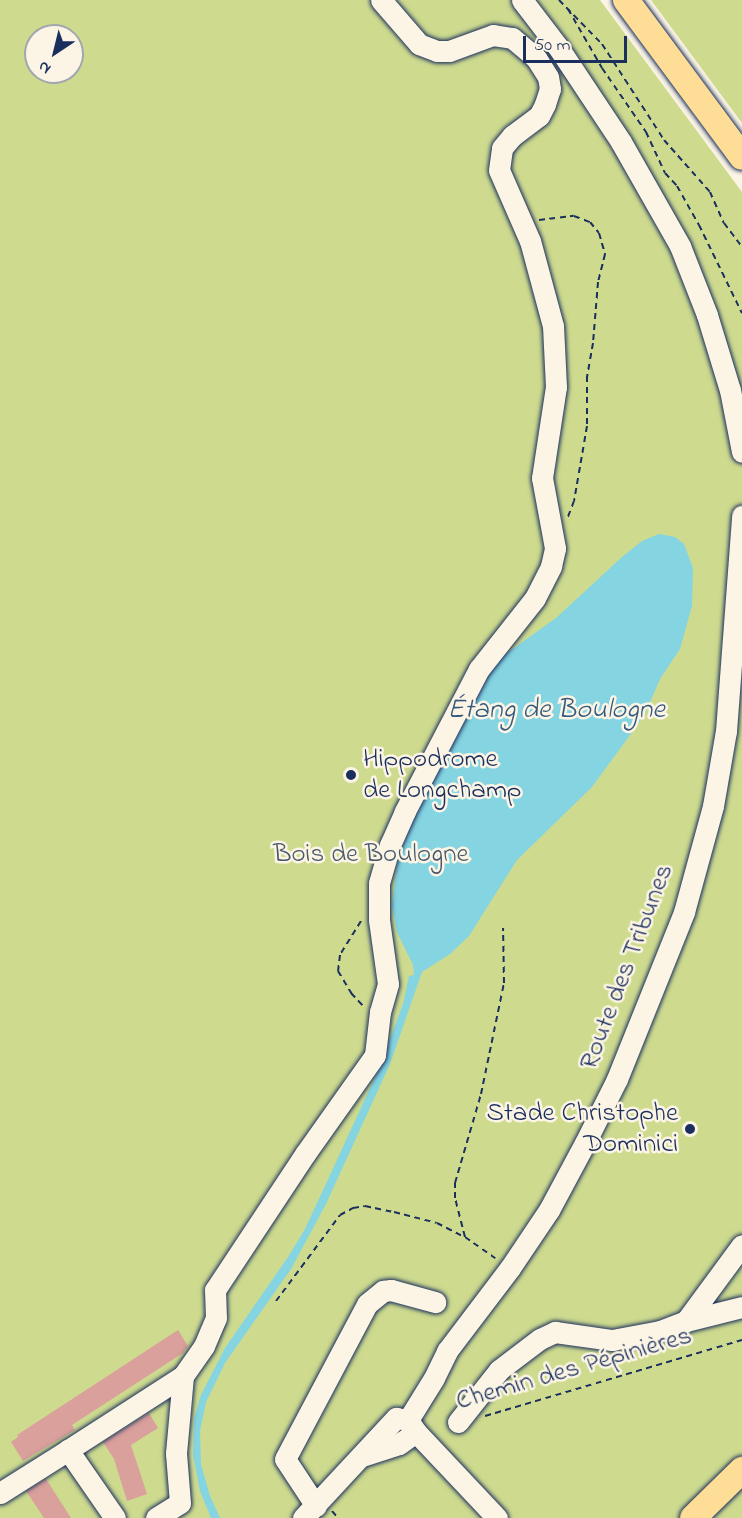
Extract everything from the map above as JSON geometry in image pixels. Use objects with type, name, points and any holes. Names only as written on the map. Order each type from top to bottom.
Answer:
[{"type":"main road","points":[[626,0],[742,157]]},
{"type":"main road","points":[[693,1518],[742,1470]]},
{"type":"street","points":[[0,1493],[183,1376],[204,1346],[216,1318],[215,1290],[280,1190],[375,1055],[379,1023],[388,984],[379,920],[379,884],[390,845],[405,811],[479,669],[535,598],[551,566],[555,548],[542,478],[556,387],[555,341],[542,277],[522,224],[500,177],[502,148],[538,116],[550,89],[548,76],[536,58],[512,38],[493,35],[449,51],[437,51],[419,44],[381,0]]},
{"type":"street","points":[[522,0],[558,47],[621,142],[680,246],[707,315],[730,390],[742,452]]},
{"type":"street","name":"Route des Tribunes","points":[[310,1512],[358,1454],[399,1444],[412,1426],[447,1350],[510,1268],[549,1210],[612,1090],[684,912],[713,806],[726,731],[742,516]]},
{"type":"street","points":[[686,1321],[742,1245]]},
{"type":"street","points":[[310,1512],[285,1459],[367,1304],[383,1291],[391,1290],[435,1302]]},
{"type":"street","points":[[458,1422],[499,1370],[540,1339],[555,1332],[612,1340],[660,1331],[686,1321],[742,1307]]},
{"type":"street","points":[[156,1518],[183,1510],[176,1453],[183,1376]]},
{"type":"street","points":[[412,1426],[497,1518]]},
{"type":"street","points":[[68,1450],[115,1518]]},
{"type":"path","points":[[559,0],[602,44],[664,140],[710,192],[724,223],[742,247]]},
{"type":"path","points":[[568,9],[602,68],[646,132],[665,174],[676,186],[699,225],[742,314]]},
{"type":"path","points":[[522,224],[550,217],[574,216],[590,222],[599,233],[605,254],[598,282],[593,343],[587,376],[587,426],[582,459],[574,501],[555,548]]},
{"type":"path","points":[[379,900],[355,928],[340,955],[338,971],[351,993],[379,1023]]},
{"type":"path","points":[[465,1237],[454,1198],[455,1183],[481,1094],[504,983],[503,928]]},
{"type":"path","points":[[276,1301],[340,1215],[353,1208],[365,1206],[437,1223],[465,1237],[510,1268]]},
{"type":"path","name":"Chemin des Pépinières","points":[[458,1422],[742,1340]]},
{"type":"green space","name":"Bois de Boulogne","points":[[0,0],[600,0],[742,192],[742,1518],[0,1518]]},
{"type":"green space","points":[[651,0],[742,0],[742,123]]},
{"type":"water","name":"Étang de Boulogne","points":[[659,534],[675,537],[684,544],[693,568],[692,606],[680,649],[660,679],[644,716],[592,787],[517,860],[469,936],[450,954],[422,972],[390,1064],[326,1204],[291,1269],[225,1363],[206,1402],[200,1431],[201,1464],[210,1496],[220,1518],[211,1518],[200,1491],[193,1455],[194,1419],[201,1395],[225,1348],[305,1229],[378,1071],[403,1004],[409,976],[414,975],[413,965],[397,932],[392,906],[397,864],[409,828],[453,739],[490,674],[504,655],[556,618],[642,541]]},
{"type":"building","points":[[178,1330],[188,1346],[183,1353],[72,1425],[75,1430],[23,1461],[11,1442],[18,1437],[17,1435]]},
{"type":"building","points":[[149,1413],[158,1428],[131,1445],[147,1494],[127,1501],[114,1459],[103,1442]]},
{"type":"building","points":[[46,1479],[71,1518],[44,1518],[26,1491]]},
{"type":"place","name":"Hippodrome de Longchamp","points":[[351,775]]},
{"type":"place","name":"Stade Christophe Dominici","points":[[690,1129]]}]
